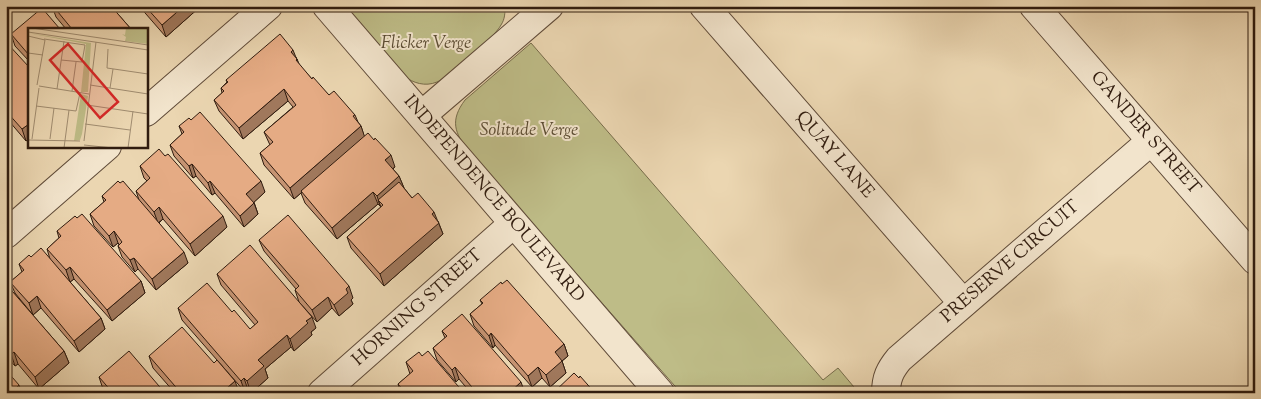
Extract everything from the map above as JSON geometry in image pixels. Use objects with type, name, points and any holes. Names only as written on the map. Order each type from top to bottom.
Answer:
[{"type":"street","points":[[148,110],[268,6]]},
{"type":"street","name":"INDEPENDENCE BOULEVARD","points":[[327,6],[660,393]]},
{"type":"street","name":"QUAY LANE","points":[[704,6],[963,303]]},
{"type":"street","name":"GANDER STREET","points":[[1034,6],[1255,260]]},
{"type":"street","points":[[422,115],[539,9]]},
{"type":"street","name":"PRESERVE CIRCUIT","points":[[886,393],[887,378],[899,358],[1151,141]]},
{"type":"street","points":[[6,234],[105,148]]},
{"type":"street","name":"HORNING STREET","points":[[322,393],[513,224]]},
{"type":"green space","name":"Flicker Verge","points":[[343,6],[505,6],[505,11],[501,25],[490,39],[452,73],[437,82],[424,84],[411,81],[404,76]]},
{"type":"green space","name":"Solitude Verge","points":[[531,43],[823,380],[838,368],[859,393],[681,393],[469,151],[457,132],[457,114],[465,100]]},
{"type":"building","points":[[53,6],[111,6],[130,28],[71,28]]},
{"type":"building","points":[[145,6],[184,6],[162,25]]},
{"type":"building","points":[[42,8],[59,28],[28,28],[28,54],[11,34]]},
{"type":"building","points":[[280,34],[293,50],[291,52],[296,60],[312,79],[313,77],[329,95],[334,91],[355,115],[353,116],[361,126],[290,188],[260,153],[273,142],[264,132],[296,105],[284,89],[239,128],[214,100],[224,91],[221,88],[228,82],[226,80]]},
{"type":"building","points":[[6,42],[28,66],[28,125],[22,129],[6,111],[8,107],[6,105]]},
{"type":"building","points":[[200,112],[261,181],[246,194],[254,203],[240,216],[210,181],[208,183],[192,164],[189,166],[170,145],[184,132],[179,126],[189,118],[191,120]]},
{"type":"building","points":[[368,133],[391,155],[385,160],[399,176],[377,196],[373,192],[332,228],[301,191]]},
{"type":"building","points":[[159,149],[165,156],[168,154],[223,216],[190,244],[159,207],[154,212],[136,191],[150,178],[140,166]]},
{"type":"building","points":[[118,181],[120,183],[123,181],[184,252],[152,279],[134,258],[130,260],[118,246],[122,242],[114,231],[109,236],[90,214],[106,200],[102,196]]},
{"type":"building","points":[[399,182],[412,198],[418,193],[434,212],[432,214],[439,223],[380,274],[347,237],[383,205],[378,200]]},
{"type":"building","points":[[82,214],[141,281],[107,310],[70,267],[66,270],[47,249],[61,236],[57,231],[75,216],[77,218]]},
{"type":"building","points":[[288,215],[349,286],[346,289],[348,293],[334,305],[328,297],[312,310],[295,290],[299,286],[259,240]]},
{"type":"building","points":[[250,245],[312,317],[290,339],[287,335],[258,360],[264,366],[247,381],[244,378],[241,381],[178,308],[207,283],[232,312],[234,310],[250,329],[258,322],[217,274]]},
{"type":"building","points":[[41,248],[101,318],[74,341],[37,296],[29,303],[10,282],[24,270],[19,264]]},
{"type":"building","points":[[507,280],[564,344],[555,352],[562,361],[546,375],[538,367],[528,376],[491,333],[489,336],[470,314],[483,303],[480,300],[501,282],[502,284]]},
{"type":"building","points":[[6,284],[64,351],[35,377],[14,352],[11,354],[6,349]]},
{"type":"building","points":[[462,314],[521,382],[509,393],[477,393],[455,367],[452,370],[433,348],[447,336],[442,331]]},
{"type":"building","points":[[182,327],[214,363],[217,360],[235,381],[221,393],[181,393],[149,356]]},
{"type":"building","points":[[129,351],[165,393],[113,393],[99,377]]},
{"type":"building","points":[[428,351],[464,393],[406,393],[398,384],[413,371],[406,362],[419,352],[422,356]]},
{"type":"building","points":[[6,370],[19,385],[11,393],[6,393]]},
{"type":"building","points":[[574,373],[579,378],[580,376],[595,393],[553,393]]}]
